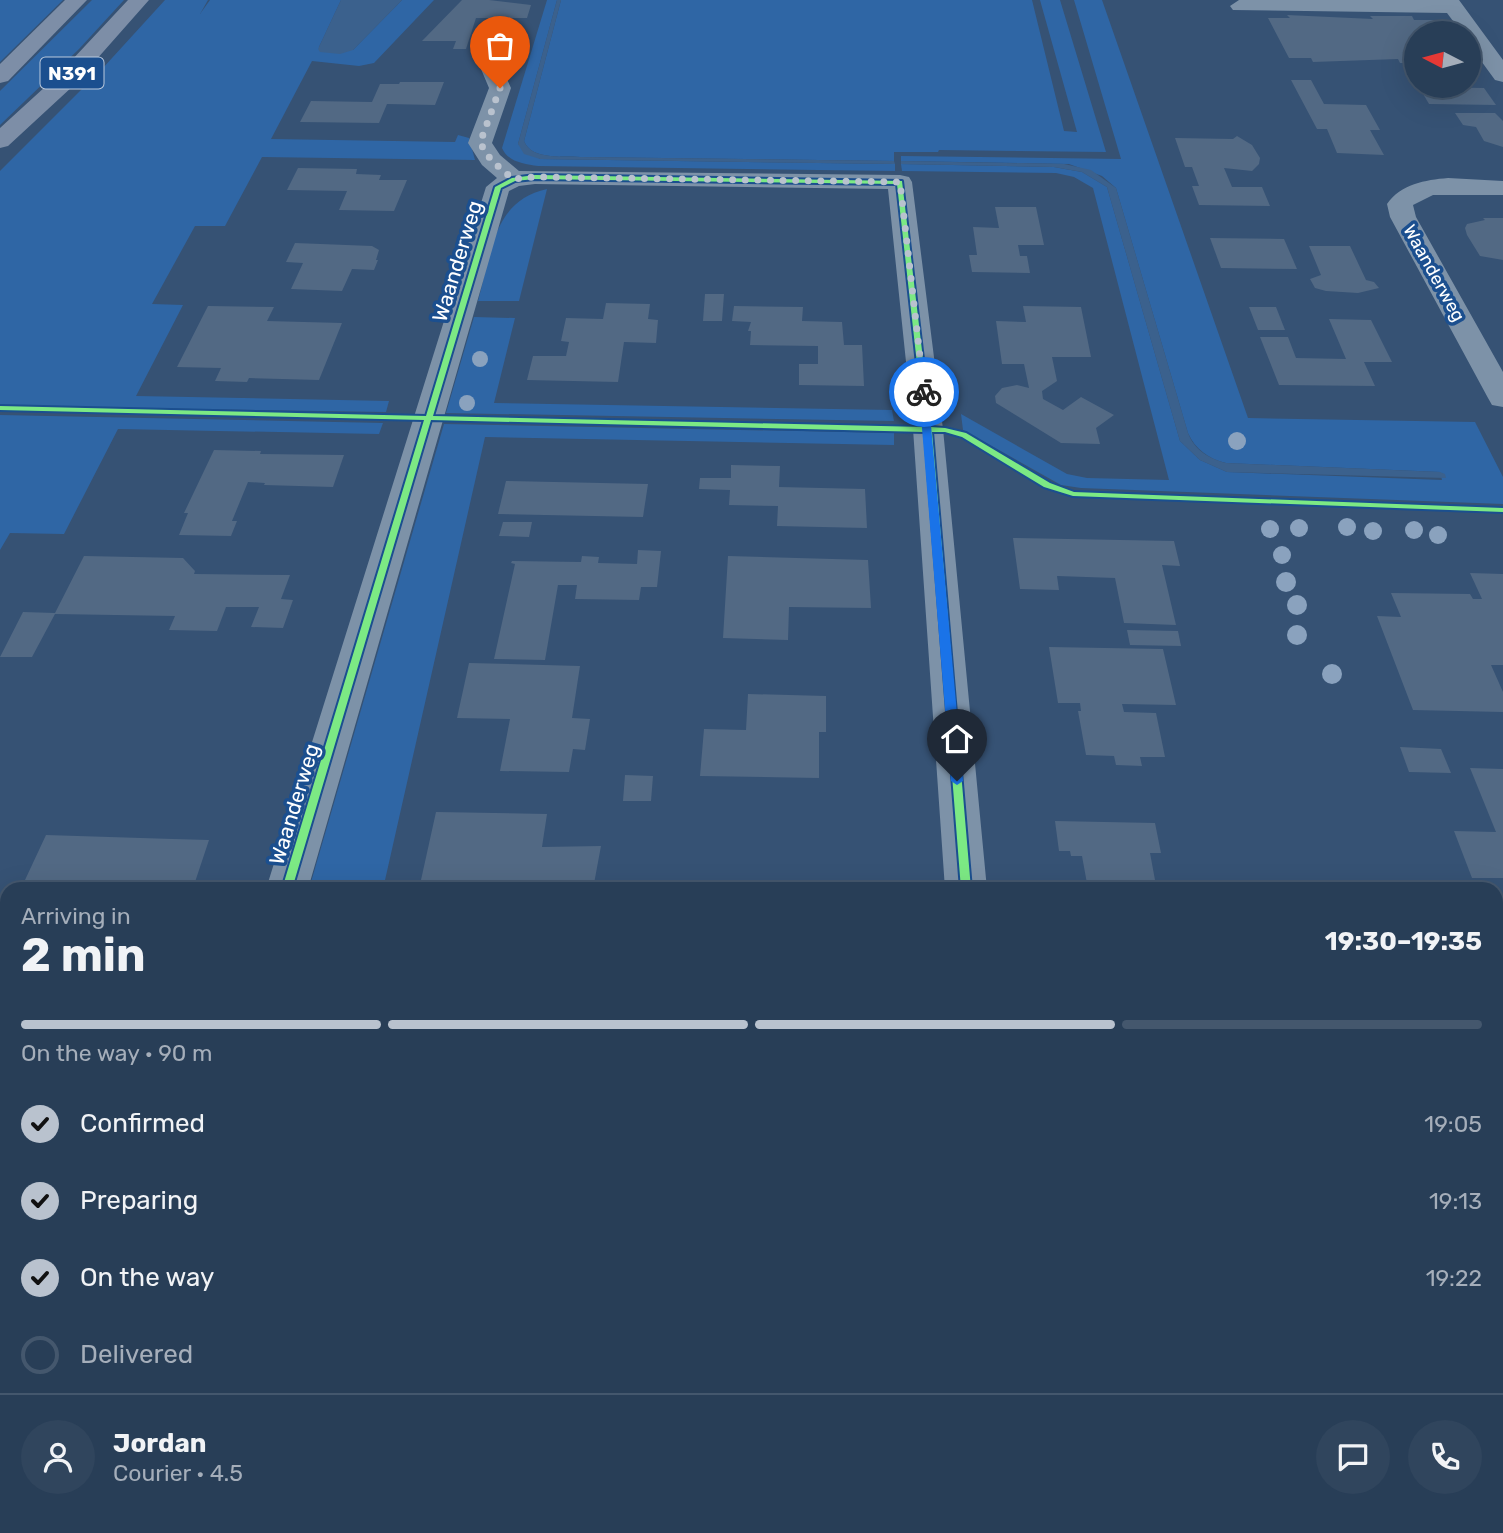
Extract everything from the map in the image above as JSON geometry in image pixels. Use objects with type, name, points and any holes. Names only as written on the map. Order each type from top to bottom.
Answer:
[{"type":"main road","name":"N391","points":[[0,76],[77,0]]},
{"type":"main road","name":"N391","points":[[0,141],[65,80],[139,0]]},
{"type":"street","points":[[1240,6],[1451,4],[1503,75]]},
{"type":"street","points":[[492,69],[500,88],[480,143],[491,160],[513,179],[535,177],[900,182],[928,429],[965,882]]},
{"type":"street","name":"Waanderweg","points":[[289,882],[498,187],[513,179]]},
{"type":"street","name":"Waanderweg","points":[[1503,188],[1419,190],[1406,196],[1400,204],[1403,217],[1503,398]]},
{"type":"shaded area","points":[[0,0],[63,0],[0,62]]},
{"type":"shaded area","points":[[92,0],[124,0],[79,49],[0,125],[0,91]]},
{"type":"shaded area","points":[[165,0],[208,0],[200,14],[210,0],[341,0],[319,47],[353,50],[402,0],[434,0],[374,63],[359,66],[312,61],[271,139],[455,142],[458,135],[469,138],[475,160],[262,157],[225,226],[195,226],[152,304],[183,305],[136,396],[389,401],[386,412],[0,406],[0,171],[102,69]]},
{"type":"shaded area","points":[[341,0],[402,0],[353,50],[340,54],[320,52],[318,49]]},
{"type":"shaded area","points":[[547,0],[557,0],[518,144],[540,159],[895,164],[895,171],[538,166],[512,159],[502,148]]},
{"type":"shaded area","points":[[557,0],[561,0],[524,141],[533,151],[557,157],[894,161],[895,164],[540,159],[524,154],[518,144]]},
{"type":"shaded area","points":[[561,0],[1032,0],[1064,131],[1077,132],[1040,0],[1060,0],[1106,152],[939,150],[894,152],[894,161],[565,157],[540,154],[528,147],[524,141]]},
{"type":"shaded area","points":[[1074,0],[1102,0],[1248,418],[1475,422],[1503,477],[1503,504],[1081,488],[1061,485],[963,430],[961,414],[1067,474],[1087,478],[1169,480],[1093,188],[1074,177],[1056,173],[902,171],[901,164],[1054,167],[1082,172],[1107,187],[1180,441],[1200,460],[1227,472],[1442,480],[1440,472],[1226,463],[1208,456],[1188,433],[1116,188],[1102,176],[1069,164],[901,161],[901,156],[1121,159]]},
{"type":"shaded area","points":[[901,161],[1064,164],[1091,170],[1116,188],[1188,433],[1198,449],[1214,459],[1226,463],[1440,472],[1445,474],[1446,478],[1227,472],[1200,460],[1180,441],[1107,187],[1082,172],[1054,167],[901,164]]},
{"type":"shaded area","points":[[547,189],[519,301],[478,301],[491,249],[504,218],[515,205],[529,195]]},
{"type":"shaded area","points":[[474,317],[515,318],[494,403],[892,410],[894,421],[446,413]]},
{"type":"shaded area","points":[[0,415],[383,423],[379,434],[118,429],[64,534],[10,533],[0,550]]},
{"type":"shaded area","points":[[444,424],[894,433],[894,445],[485,437],[385,882],[311,882]]},
{"type":"building","points":[[462,0],[531,5],[527,18],[476,18],[466,49],[453,49],[456,41],[422,41]]},
{"type":"building","points":[[1287,15],[1373,19],[1370,16],[1412,16],[1414,20],[1437,21],[1404,21],[1404,63],[1400,63],[1398,59],[1313,62],[1311,58],[1289,58],[1268,18],[1290,18]]},
{"type":"building","points":[[1291,80],[1311,80],[1324,104],[1366,105],[1380,130],[1370,130],[1384,155],[1337,153],[1327,129],[1317,129]]},
{"type":"building","points":[[444,82],[435,105],[387,104],[379,123],[300,122],[311,101],[372,102],[380,84]]},
{"type":"building","points":[[1481,88],[1484,88],[1496,105],[1429,104],[1425,98],[1481,98]]},
{"type":"building","points":[[1455,113],[1495,113],[1503,121],[1503,147],[1484,141],[1476,127],[1463,125]]},
{"type":"building","points":[[1237,136],[1252,145],[1260,158],[1259,164],[1252,171],[1224,168],[1232,187],[1262,187],[1270,206],[1199,205],[1192,186],[1199,186],[1192,167],[1185,167],[1175,138],[1233,139]]},
{"type":"building","points":[[298,168],[357,169],[356,174],[381,175],[379,180],[407,180],[394,211],[339,210],[347,191],[287,190]]},
{"type":"building","points":[[995,207],[1036,207],[1044,245],[1018,245],[1020,256],[1027,256],[1030,273],[972,272],[969,255],[977,255],[973,227],[999,228]]},
{"type":"building","points":[[1483,218],[1503,218],[1503,260],[1480,256],[1467,235],[1467,224],[1485,220]]},
{"type":"building","points":[[1210,238],[1284,239],[1297,269],[1221,268]]},
{"type":"building","points":[[295,243],[372,246],[379,250],[378,260],[374,270],[352,269],[342,291],[291,289],[303,263],[286,262]]},
{"type":"building","points":[[1309,246],[1350,246],[1366,280],[1374,282],[1379,288],[1358,293],[1315,288],[1310,279],[1321,275]]},
{"type":"building","points":[[705,294],[724,294],[722,321],[703,321]]},
{"type":"building","points":[[606,303],[650,304],[648,319],[658,320],[656,343],[624,342],[618,382],[527,380],[533,356],[566,356],[569,342],[561,341],[566,318],[603,319]]},
{"type":"building","points":[[208,306],[274,307],[267,321],[342,323],[319,380],[249,378],[247,382],[215,381],[221,368],[177,367]]},
{"type":"building","points":[[734,306],[803,307],[802,321],[842,322],[844,345],[862,345],[864,386],[799,385],[799,364],[818,364],[818,346],[750,345],[751,331],[748,331],[751,322],[732,321]]},
{"type":"building","points":[[1023,306],[1081,307],[1091,357],[1052,357],[1057,381],[1042,391],[1043,399],[1063,410],[1081,397],[1114,415],[1096,428],[1100,444],[1061,443],[996,403],[995,396],[1002,388],[1017,385],[1029,388],[1024,364],[1002,364],[996,321],[1026,322]]},
{"type":"building","points":[[1249,307],[1276,307],[1285,330],[1258,330]]},
{"type":"building","points":[[1329,319],[1371,320],[1392,362],[1364,362],[1375,386],[1279,385],[1260,337],[1288,337],[1296,358],[1346,359]]},
{"type":"building","points":[[214,450],[261,451],[260,454],[344,455],[333,487],[248,482],[232,521],[237,521],[231,536],[179,535],[188,513],[184,513]]},
{"type":"building","points":[[731,465],[780,466],[779,487],[865,489],[867,528],[777,526],[778,506],[729,505],[730,490],[699,489],[700,478],[731,478]]},
{"type":"building","points":[[506,481],[648,484],[643,517],[498,514]]},
{"type":"building","points":[[503,522],[532,522],[529,537],[499,536]]},
{"type":"building","points":[[1013,538],[1174,541],[1180,566],[1162,565],[1176,625],[1124,623],[1115,578],[1057,576],[1059,590],[1020,589]]},
{"type":"building","points":[[638,550],[661,551],[657,587],[641,587],[639,600],[575,599],[577,585],[558,585],[545,660],[494,659],[515,564],[511,563],[512,561],[581,562],[582,556],[599,557],[598,563],[637,564]]},
{"type":"building","points":[[84,556],[183,558],[195,571],[194,574],[290,575],[281,599],[293,600],[283,628],[251,627],[259,607],[226,607],[217,631],[169,630],[175,616],[55,614],[32,657],[0,657],[23,612],[55,613]]},
{"type":"building","points":[[728,556],[868,560],[871,608],[789,607],[788,640],[723,638]]},
{"type":"building","points":[[1470,573],[1503,574],[1503,665],[1491,665],[1503,692],[1503,712],[1413,710],[1377,616],[1401,617],[1391,593],[1470,594],[1473,599],[1482,599]]},
{"type":"building","points":[[1127,630],[1178,631],[1181,646],[1130,645]]},
{"type":"building","points":[[1049,647],[1163,649],[1176,705],[1122,704],[1124,712],[1156,713],[1165,757],[1140,757],[1142,766],[1116,765],[1114,756],[1086,755],[1078,711],[1081,711],[1080,703],[1058,703]]},
{"type":"building","points":[[469,663],[580,666],[572,718],[590,719],[585,750],[573,749],[569,772],[500,771],[510,719],[457,718]]},
{"type":"building","points":[[748,694],[826,696],[826,732],[819,732],[819,778],[700,776],[704,729],[746,730]]},
{"type":"building","points":[[1400,747],[1441,749],[1451,773],[1409,772]]},
{"type":"building","points":[[1470,768],[1503,769],[1503,878],[1472,878],[1454,831],[1496,832]]},
{"type":"building","points":[[625,775],[653,776],[651,801],[623,801]]},
{"type":"building","points":[[436,812],[547,814],[542,847],[601,846],[594,882],[421,882]]},
{"type":"building","points":[[1055,821],[1155,823],[1161,853],[1150,853],[1155,880],[1220,882],[1087,882],[1082,856],[1071,856],[1070,851],[1059,851]]},
{"type":"building","points":[[46,835],[209,840],[195,882],[25,880]]},
{"type":"cycle path","points":[[289,882],[498,187],[514,179],[535,177],[900,182],[928,429],[965,882]]},
{"type":"cycle path","points":[[0,408],[945,430],[964,435],[1047,485],[1073,494],[1503,510]]},
{"type":"way so far","points":[[500,88],[480,143],[491,160],[513,179],[535,177],[900,182],[924,392]]},
{"type":"route","points":[[924,392],[957,781]]}]
